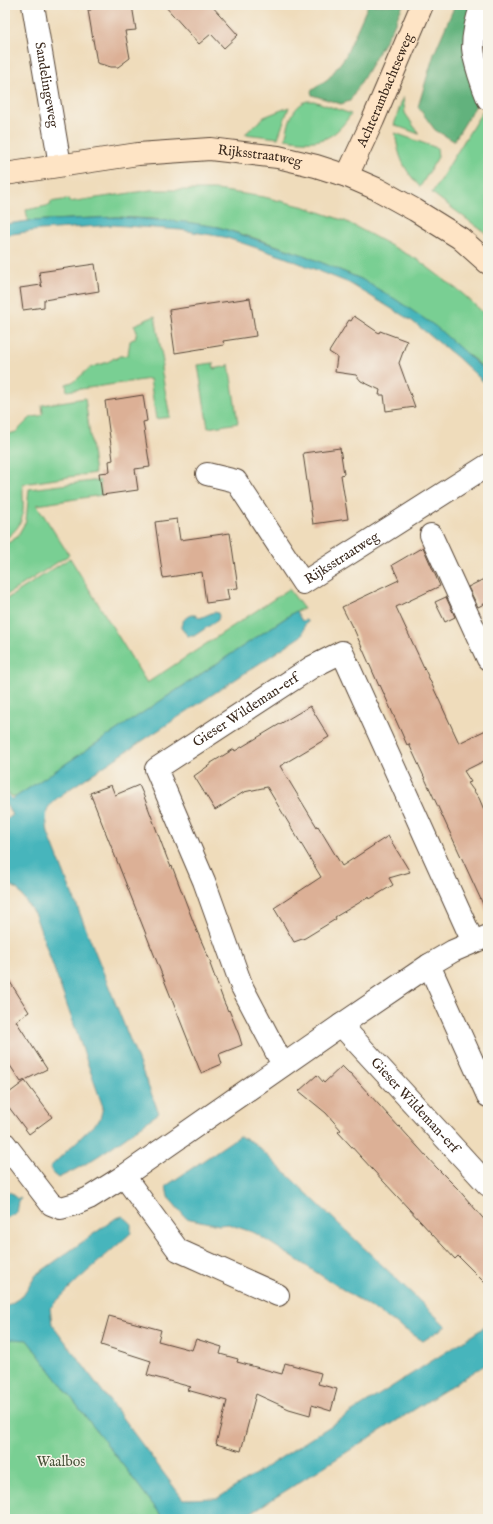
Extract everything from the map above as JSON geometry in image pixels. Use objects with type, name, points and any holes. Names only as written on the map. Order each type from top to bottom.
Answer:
[{"type":"street","name":"Sandelingeweg","points":[[33,5],[60,165]]},
{"type":"street","name":"Achterambachtseweg","points":[[347,176],[373,120],[422,5]]},
{"type":"street","points":[[482,5],[477,17],[473,48],[488,99]]},
{"type":"street","name":"Rijksstraatweg","points":[[5,174],[138,154],[210,148],[278,157],[316,166],[347,176],[377,189],[454,234],[488,263]]},
{"type":"street","name":"Rijksstraatweg","points":[[207,474],[236,481],[303,583],[488,465]]},
{"type":"street","points":[[431,535],[488,659]]},
{"type":"street","name":"Gieser Wildeman-erf","points":[[5,1144],[51,1204],[61,1208],[89,1198],[124,1176],[430,965],[453,951],[481,939],[342,652],[312,667],[156,769],[204,881],[242,987],[283,1065]]},
{"type":"street","points":[[430,965],[488,1096]]},
{"type":"street","name":"Gieser Wildeman-erf","points":[[341,1025],[488,1185]]},
{"type":"street","points":[[124,1176],[178,1250],[278,1295]]},
{"type":"green space","points":[[368,5],[403,5],[392,29],[350,101],[341,104],[312,95],[311,91],[329,78],[345,57]]},
{"type":"green space","points":[[455,5],[482,5],[481,97],[454,141],[435,130],[418,107],[434,54]]},
{"type":"green space","points":[[403,97],[405,113],[419,134],[394,125]]},
{"type":"green space","points":[[307,101],[314,101],[351,114],[337,131],[323,139],[315,141],[296,141],[285,139],[294,112],[297,107]]},
{"type":"green space","points":[[289,107],[278,138],[245,134],[264,117]]},
{"type":"green space","points":[[485,107],[488,114],[488,235],[432,193]]},
{"type":"green space","points":[[395,133],[437,148],[438,157],[420,187],[409,174],[400,156]]},
{"type":"green space","points":[[151,190],[217,190],[264,197],[305,207],[345,221],[418,260],[463,294],[488,317],[488,373],[476,361],[361,279],[301,254],[257,239],[218,227],[154,219],[117,217],[28,221],[26,210],[51,205],[50,202],[69,199],[69,202]]},
{"type":"green space","points":[[155,316],[163,362],[161,368],[170,417],[156,419],[150,379],[67,391],[66,384],[77,379],[90,368],[108,362],[114,358],[116,359],[119,356],[128,354],[130,341],[135,338],[137,332],[134,325]]},
{"type":"green space","points":[[213,363],[214,369],[228,366],[229,364],[238,423],[208,428],[198,365]]},
{"type":"green space","points":[[85,398],[95,473],[23,484],[23,514],[21,521],[13,533],[5,539],[5,435],[16,432],[32,417],[40,416],[43,413],[42,405]]},
{"type":"green space","points":[[100,480],[102,495],[37,505],[69,555],[5,596],[5,545],[17,537],[26,521],[29,489]]},
{"type":"green space","points":[[70,558],[147,683],[289,589],[304,609],[296,611],[17,797],[11,796],[5,790],[5,600]]},
{"type":"green space","name":"Waalbos","points":[[5,1314],[182,1519],[5,1519]]},
{"type":"water","points":[[117,217],[186,222],[218,227],[301,254],[361,279],[395,299],[435,326],[488,373],[488,386],[457,357],[412,321],[349,283],[284,257],[224,237],[181,230],[113,225],[40,230],[5,235],[5,224],[28,221]]},
{"type":"water","points":[[296,611],[302,621],[306,620],[308,622],[305,624],[301,636],[68,790],[55,800],[49,807],[46,817],[48,833],[159,1113],[98,1156],[72,1172],[58,1178],[53,1174],[50,1167],[100,1119],[103,1107],[35,915],[18,890],[5,881],[5,820],[13,815],[5,804]]},
{"type":"water","points":[[214,612],[218,613],[218,620],[194,636],[188,636],[181,628],[181,625],[185,619],[190,615],[200,618]]},
{"type":"water","points":[[239,1136],[254,1143],[446,1326],[423,1341],[255,1233],[228,1224],[219,1225],[186,1218],[168,1197],[166,1186]]},
{"type":"water","points":[[9,1192],[17,1199],[20,1197],[21,1199],[18,1201],[16,1213],[5,1219],[5,1194]]},
{"type":"water","points":[[123,1216],[131,1223],[131,1233],[79,1279],[50,1308],[52,1324],[183,1499],[218,1498],[488,1325],[488,1363],[241,1519],[164,1519],[27,1340],[12,1339],[5,1343],[5,1307],[23,1296],[36,1275],[116,1218]]},
{"type":"building","points":[[90,5],[132,5],[136,30],[125,31],[130,58],[118,67],[111,67],[97,63],[88,10],[91,10]]},
{"type":"building","points":[[164,5],[211,5],[238,35],[224,48],[211,34],[199,44]]},
{"type":"building","points":[[95,264],[99,291],[44,300],[44,307],[23,310],[20,288],[41,285],[42,287],[39,272]]},
{"type":"building","points":[[250,298],[256,336],[223,341],[224,345],[175,353],[169,310]]},
{"type":"building","points":[[354,316],[379,333],[380,331],[407,341],[399,363],[415,407],[386,411],[384,395],[379,395],[380,390],[361,381],[356,375],[335,372],[337,357],[329,352],[349,320],[351,321]]},
{"type":"building","points":[[143,395],[147,421],[143,422],[150,467],[135,469],[138,490],[102,495],[99,473],[110,472],[109,461],[113,460],[105,401]]},
{"type":"building","points":[[340,448],[344,474],[341,475],[348,519],[313,524],[303,453]]},
{"type":"building","points":[[177,519],[180,540],[230,533],[238,588],[227,589],[229,600],[206,603],[202,572],[163,578],[155,522]]},
{"type":"building","points":[[423,547],[440,586],[396,607],[459,743],[488,729],[488,759],[464,771],[471,782],[468,783],[479,798],[488,819],[488,915],[409,744],[407,745],[353,627],[342,607],[399,580],[392,565]]},
{"type":"building","points":[[488,577],[488,602],[478,607],[468,587]]},
{"type":"building","points":[[446,597],[455,617],[445,622],[435,602]]},
{"type":"building","points":[[310,706],[329,737],[280,766],[342,866],[388,836],[410,872],[389,878],[393,885],[335,917],[336,919],[305,938],[294,942],[274,908],[321,877],[267,787],[244,792],[215,810],[194,776],[211,763],[234,749],[235,751]]},
{"type":"building","points":[[111,785],[115,795],[139,785],[167,858],[171,867],[172,866],[196,929],[211,963],[210,964],[224,1002],[228,1011],[229,1010],[239,1035],[242,1045],[219,1054],[222,1064],[201,1073],[90,793]]},
{"type":"building","points":[[5,974],[29,1012],[16,1021],[47,1069],[21,1082],[5,1058]]},
{"type":"building","points":[[342,1066],[458,1189],[488,1224],[488,1286],[458,1256],[455,1259],[338,1132],[341,1130],[326,1113],[299,1091],[317,1075],[324,1083]]},
{"type":"building","points":[[25,1081],[52,1117],[29,1134],[5,1102],[5,1096]]},
{"type":"building","points":[[109,1316],[161,1330],[158,1341],[192,1350],[196,1339],[222,1347],[220,1354],[238,1359],[237,1362],[282,1374],[285,1363],[321,1373],[318,1384],[337,1389],[331,1411],[312,1405],[310,1415],[289,1409],[256,1394],[241,1451],[216,1444],[227,1401],[187,1390],[191,1387],[147,1375],[151,1361],[101,1345]]},
{"type":"waterway","points":[[5,796],[9,801]]}]
